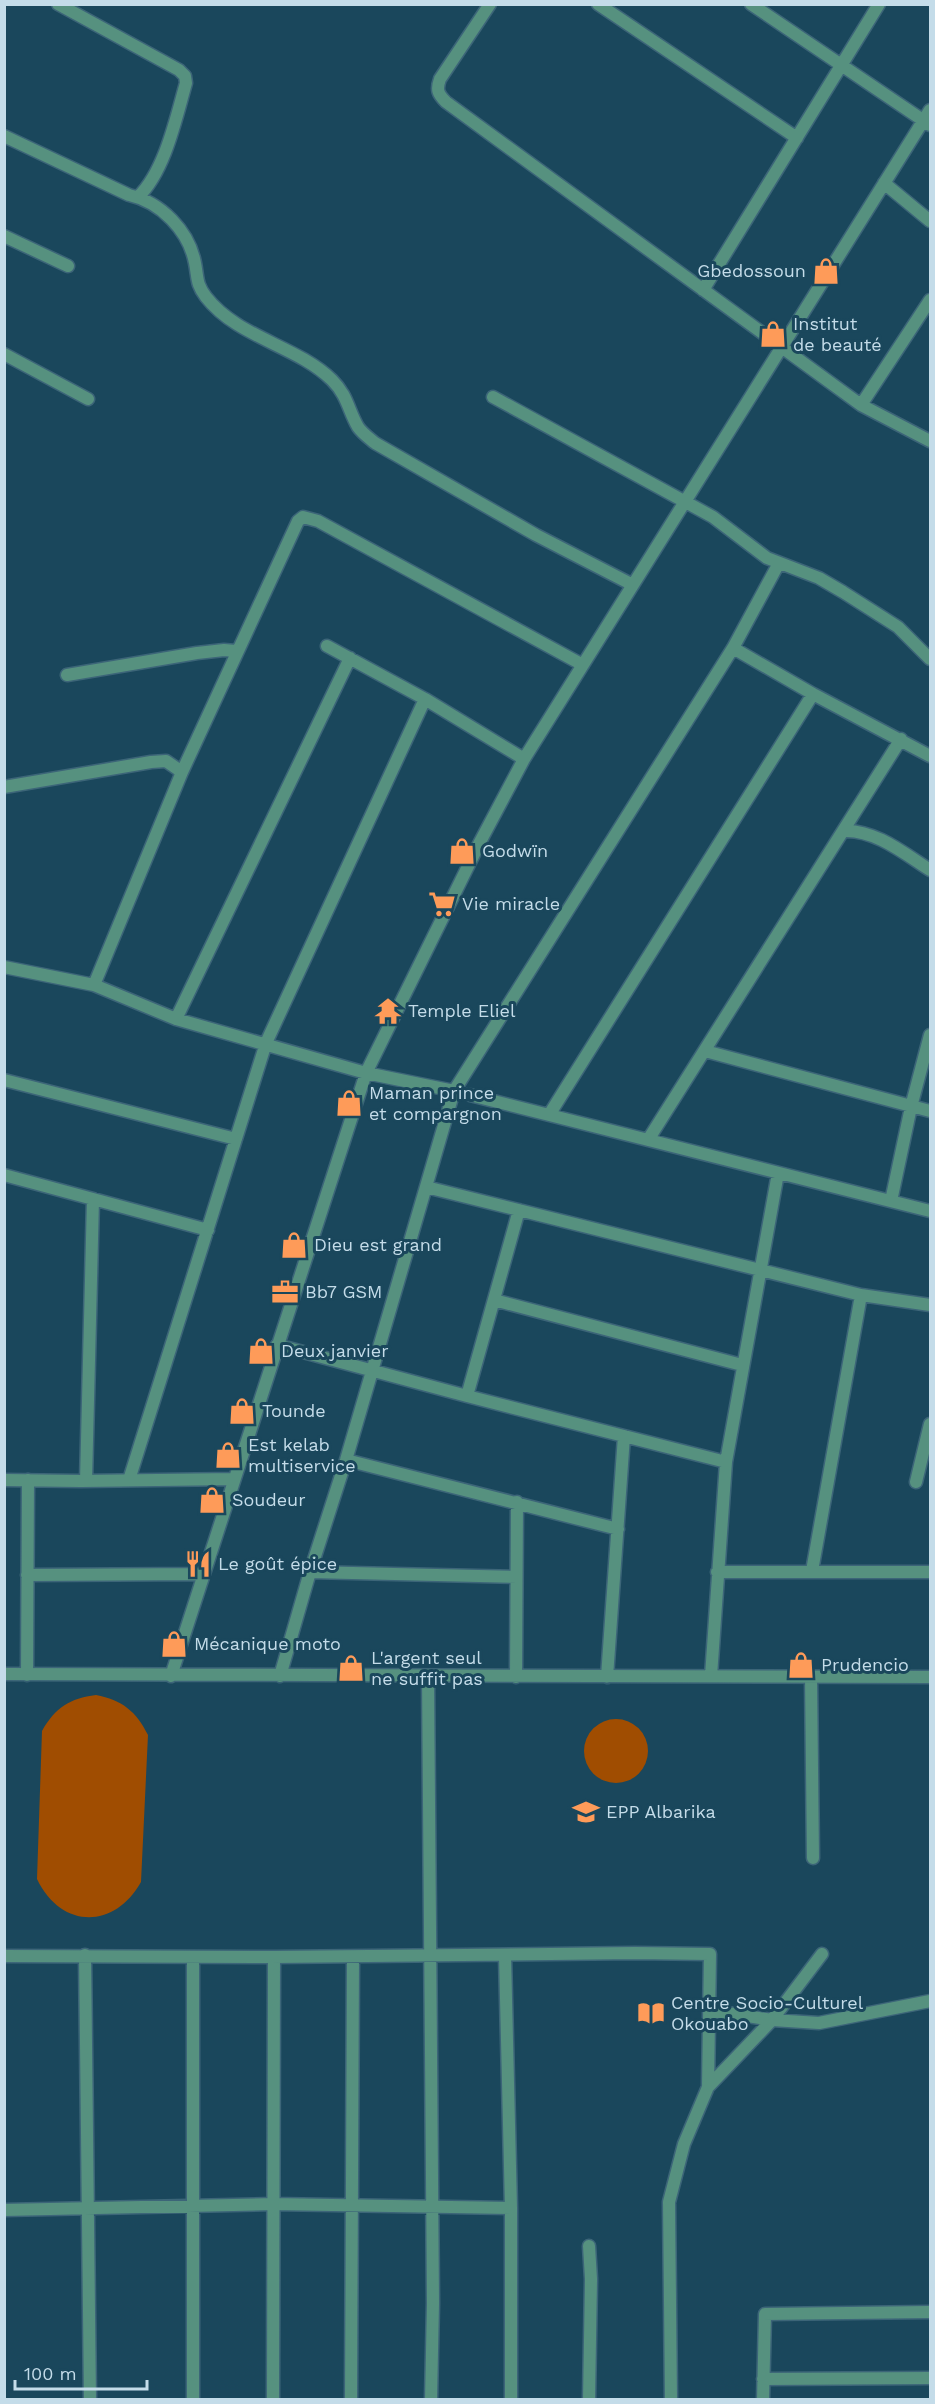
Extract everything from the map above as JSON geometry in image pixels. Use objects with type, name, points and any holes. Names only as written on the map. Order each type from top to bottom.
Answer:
[{"type":"street","points":[[58,4],[179,70],[185,76],[186,83],[170,138],[148,187],[138,197]]},
{"type":"street","points":[[490,4],[440,79],[437,87],[438,94],[455,109],[861,405],[930,441]]},
{"type":"street","points":[[598,4],[797,138]]},
{"type":"street","points":[[171,1676],[366,1073],[480,842],[524,759],[884,183],[928,118],[841,66],[751,4]]},
{"type":"street","points":[[703,290],[879,4]]},
{"type":"street","points":[[4,136],[129,195],[138,197],[172,219],[181,228],[191,247],[196,264],[196,281],[219,313],[317,368],[332,380],[345,395],[360,430],[375,443],[536,535],[633,585]]},
{"type":"street","points":[[884,183],[930,221]]},
{"type":"street","points":[[4,236],[68,266]]},
{"type":"street","points":[[861,405],[930,300]]},
{"type":"street","points":[[4,354],[88,399]]},
{"type":"street","points":[[493,398],[713,517],[767,558],[819,578],[870,608],[898,627],[930,659]]},
{"type":"street","points":[[94,985],[182,772],[236,651],[266,593],[298,521],[303,517],[318,521],[583,665]]},
{"type":"street","points":[[280,1676],[454,1092],[733,648],[779,563]]},
{"type":"street","points":[[327,646],[425,699],[524,759]]},
{"type":"street","points":[[733,648],[813,694],[930,756]]},
{"type":"street","points":[[67,675],[197,652],[236,651]]},
{"type":"street","points":[[176,1019],[350,658]]},
{"type":"street","points":[[549,1115],[813,694]]},
{"type":"street","points":[[129,1480],[266,1043],[425,699]]},
{"type":"street","points":[[648,1140],[901,739]]},
{"type":"street","points":[[4,787],[151,762],[166,761],[182,772]]},
{"type":"street","points":[[843,831],[863,832],[893,846],[930,870]]},
{"type":"street","points":[[4,967],[94,985],[176,1019],[366,1073],[549,1115],[930,1211]]},
{"type":"street","points":[[891,1201],[911,1107],[930,1035]]},
{"type":"street","points":[[705,1051],[930,1111]]},
{"type":"street","points":[[4,1080],[236,1139]]},
{"type":"street","points":[[711,1676],[726,1462],[778,1173]]},
{"type":"street","points":[[4,1175],[208,1230]]},
{"type":"street","points":[[426,1187],[861,1295],[930,1305]]},
{"type":"street","points":[[86,1481],[93,1199]]},
{"type":"street","points":[[467,1396],[519,1210]]},
{"type":"street","points":[[812,1571],[861,1295]]},
{"type":"street","points":[[494,1300],[742,1365]]},
{"type":"street","points":[[277,1345],[726,1462]]},
{"type":"street","points":[[916,1482],[930,1424]]},
{"type":"street","points":[[607,1677],[624,1436]]},
{"type":"street","points":[[346,1460],[618,1529]]},
{"type":"street","points":[[4,1479],[86,1481],[234,1479]]},
{"type":"street","points":[[27,1675],[28,1480]]},
{"type":"street","points":[[516,1677],[517,1502]]},
{"type":"street","points":[[310,1572],[516,1577]]},
{"type":"street","points":[[717,1572],[930,1572]]},
{"type":"street","points":[[27,1575],[203,1574]]},
{"type":"street","points":[[4,1674],[926,1677],[930,1664]]},
{"type":"street","points":[[428,1677],[432,2206],[431,2400]]},
{"type":"street","points":[[811,1677],[813,1858]]},
{"type":"street","points":[[4,1956],[353,1957],[710,1954],[708,2087]]},
{"type":"street","points":[[671,2400],[669,2202],[684,2144],[708,2087],[772,2020],[822,1954]]},
{"type":"street","points":[[85,1955],[90,2400]]},
{"type":"street","points":[[505,1956],[511,2208],[511,2400]]},
{"type":"street","points":[[193,1957],[193,2400]]},
{"type":"street","points":[[273,2400],[274,1957]]},
{"type":"street","points":[[351,2400],[353,1957]]},
{"type":"street","points":[[709,2010],[772,2020],[819,2023],[930,2001]]},
{"type":"street","points":[[4,2210],[273,2204],[511,2208]]},
{"type":"street","points":[[589,2246],[591,2279],[589,2400]]},
{"type":"street","points":[[763,2400],[765,2314],[930,2312]]},
{"type":"street","points":[[763,2379],[930,2378]]},
{"type":"shaded area","points":[[96,1695],[113,1700],[127,1708],[138,1719],[148,1735],[141,1882],[130,1898],[117,1909],[103,1915],[88,1917],[73,1915],[60,1907],[47,1895],[37,1879],[42,1731],[52,1716],[64,1706],[78,1699]]},
{"type":"shaded area","points":[[610,1719],[622,1719],[639,1728],[646,1739],[648,1751],[646,1763],[639,1774],[622,1783],[610,1783],[598,1778],[589,1769],[584,1757],[584,1745],[589,1733],[598,1724]]},
{"type":"place","name":"Gbedossoun","points":[[826,271]]},
{"type":"place","name":"Institut de beauté","points":[[773,334]]},
{"type":"place","name":"Godwïn","points":[[462,851]]},
{"type":"place","name":"Vie miracle","points":[[442,904]]},
{"type":"place","name":"Temple Eliel","points":[[388,1011]]},
{"type":"place","name":"Maman prince et compargnon","points":[[349,1103]]},
{"type":"place","name":"Dieu est grand","points":[[294,1245]]},
{"type":"place","name":"Bb7 GSM","points":[[285,1292]]},
{"type":"place","name":"Deux janvier","points":[[261,1351]]},
{"type":"place","name":"Tounde","points":[[242,1411]]},
{"type":"place","name":"Est kelab multiservice","points":[[228,1455]]},
{"type":"place","name":"Soudeur","points":[[212,1500]]},
{"type":"place","name":"Le goût épice","points":[[198,1564]]},
{"type":"place","name":"Mécanique moto","points":[[174,1644]]},
{"type":"place","name":"Prudencio","points":[[801,1665]]},
{"type":"place","name":"L'argent seul ne suffit pas","points":[[351,1668]]},
{"type":"place","name":"EPP Albarika","points":[[586,1812]]},
{"type":"place","name":"Centre Socio-Culturel Okouabo","points":[[651,2013]]}]
